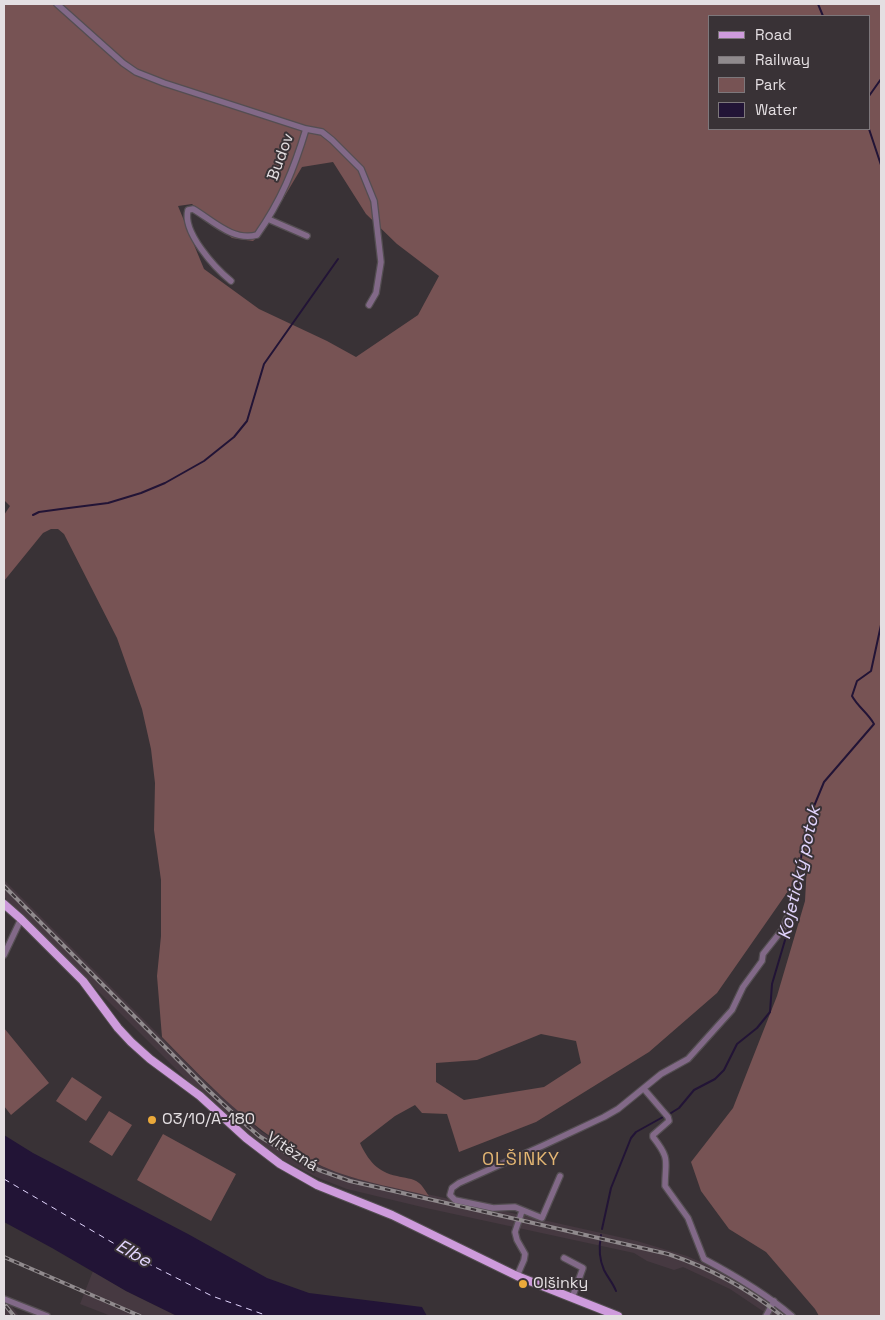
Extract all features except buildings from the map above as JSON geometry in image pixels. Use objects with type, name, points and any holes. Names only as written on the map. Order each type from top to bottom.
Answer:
[{"type":"main road","name":"Vítězná","points":[[4,904],[83,981],[118,1028],[131,1042],[150,1059],[200,1096],[246,1138],[280,1164],[317,1185],[392,1215],[517,1276],[615,1315]]},
{"type":"street","points":[[56,4],[123,63],[136,72],[164,83],[306,129]]},
{"type":"street","name":"Budov","points":[[231,281],[219,271],[190,232],[186,216],[188,210],[193,209],[228,232],[243,236],[257,235],[288,184],[306,129],[322,132],[361,169],[374,201],[380,262],[376,292],[369,306]]},
{"type":"street","points":[[268,219],[307,236]]},
{"type":"street","points":[[560,1176],[542,1218],[515,1207],[493,1208],[455,1200],[450,1195],[452,1188],[458,1183],[545,1145],[618,1109],[661,1074],[688,1059],[732,1010],[743,987],[762,961],[763,954],[782,930],[787,918]]},
{"type":"street","points":[[4,955],[21,919]]},
{"type":"street","points":[[644,1089],[668,1117],[669,1121],[667,1124],[654,1133],[653,1137],[666,1156],[665,1186],[667,1191],[688,1218],[702,1256],[704,1259],[743,1279],[792,1316]]},
{"type":"street","points":[[517,1276],[525,1254],[516,1240],[515,1232],[522,1211]]},
{"type":"street","points":[[564,1258],[583,1268],[572,1298]]},
{"type":"street","points":[[4,1299],[47,1316]]},
{"type":"street","points":[[766,1316],[774,1301]]},
{"type":"shaded area","points":[[4,880],[210,1086],[262,1132],[287,1148],[321,1166],[351,1177],[637,1241],[687,1256],[736,1278],[789,1316],[770,1316],[730,1289],[683,1267],[674,1270],[647,1261],[634,1253],[347,1189],[316,1177],[281,1159],[255,1142],[202,1095],[4,897]]},
{"type":"shaded area","points":[[93,1271],[126,1291],[177,1316],[111,1316],[80,1304]]},
{"type":"shaded area","points":[[4,1303],[11,1305],[19,1316],[4,1316]]},
{"type":"green space","points":[[4,4],[881,4],[881,1316],[819,1316],[766,1252],[729,1229],[701,1191],[691,1162],[733,1108],[777,996],[805,901],[807,864],[717,993],[649,1052],[536,1122],[459,1152],[447,1114],[422,1113],[415,1105],[395,1116],[360,1143],[370,1160],[384,1172],[417,1181],[429,1196],[347,1176],[310,1161],[263,1131],[221,1096],[162,1037],[157,976],[161,936],[161,880],[154,830],[155,783],[151,749],[142,709],[117,638],[64,534],[58,529],[51,529],[43,533],[4,581],[4,515],[10,506],[4,500]],"holes":[[[333,162],[366,214],[397,244],[439,276],[418,315],[356,357],[259,309],[204,269],[178,206],[192,204],[232,238],[253,241],[264,231],[302,167]],[[541,1034],[576,1041],[581,1063],[544,1087],[464,1100],[436,1082],[436,1063],[477,1060]]]},
{"type":"green space","points":[[4,1028],[49,1083],[11,1115],[4,1106]]},
{"type":"green space","points":[[72,1077],[102,1097],[86,1121],[56,1101]]},
{"type":"green space","points":[[109,1111],[132,1125],[112,1156],[89,1142]]},
{"type":"green space","points":[[163,1134],[236,1174],[211,1221],[137,1180]]},
{"type":"water","name":"Elbe","points":[[4,1135],[33,1153],[188,1234],[267,1278],[309,1293],[422,1307],[427,1316],[177,1316],[126,1291],[4,1222]]},
{"type":"waterway","points":[[818,4],[823,15]]},
{"type":"waterway","name":"Kojetický potok","points":[[870,95],[881,79]]},
{"type":"waterway","name":"Kojetický potok","points":[[869,130],[881,165]]},
{"type":"waterway","points":[[33,515],[39,512],[108,503],[141,493],[165,483],[204,461],[234,437],[247,421],[264,364],[338,259]]},
{"type":"waterway","name":"Kojetický potok","points":[[671,1113],[679,1108],[694,1090],[715,1079],[724,1070],[737,1044],[757,1028],[770,1012],[772,984],[796,903],[802,850],[812,811],[824,782],[874,724],[852,696],[857,681],[871,671],[881,625]]},
{"type":"waterway","name":"Kojetický potok","points":[[602,1229],[611,1188],[631,1138],[636,1132],[663,1117]]},
{"type":"waterway","name":"Kojetický potok","points":[[601,1235],[601,1261],[616,1291]]},
{"type":"ferry route","points":[[4,1179],[149,1264],[212,1296],[268,1316]]},
{"type":"railway","points":[[4,886],[207,1089],[259,1136],[285,1152],[319,1170],[350,1181],[668,1254],[728,1280],[755,1296],[782,1316]]},
{"type":"railway","points":[[4,1257],[140,1316]]},
{"type":"railway","points":[[6,1306],[14,1316]]},
{"type":"place","name":"O3/10/A-180","points":[[152,1120]]},
{"type":"place","name":"Olšinky","points":[[523,1284]]},
{"type":"district","name":"OLŠINKY","points":[[521,1160]]}]
